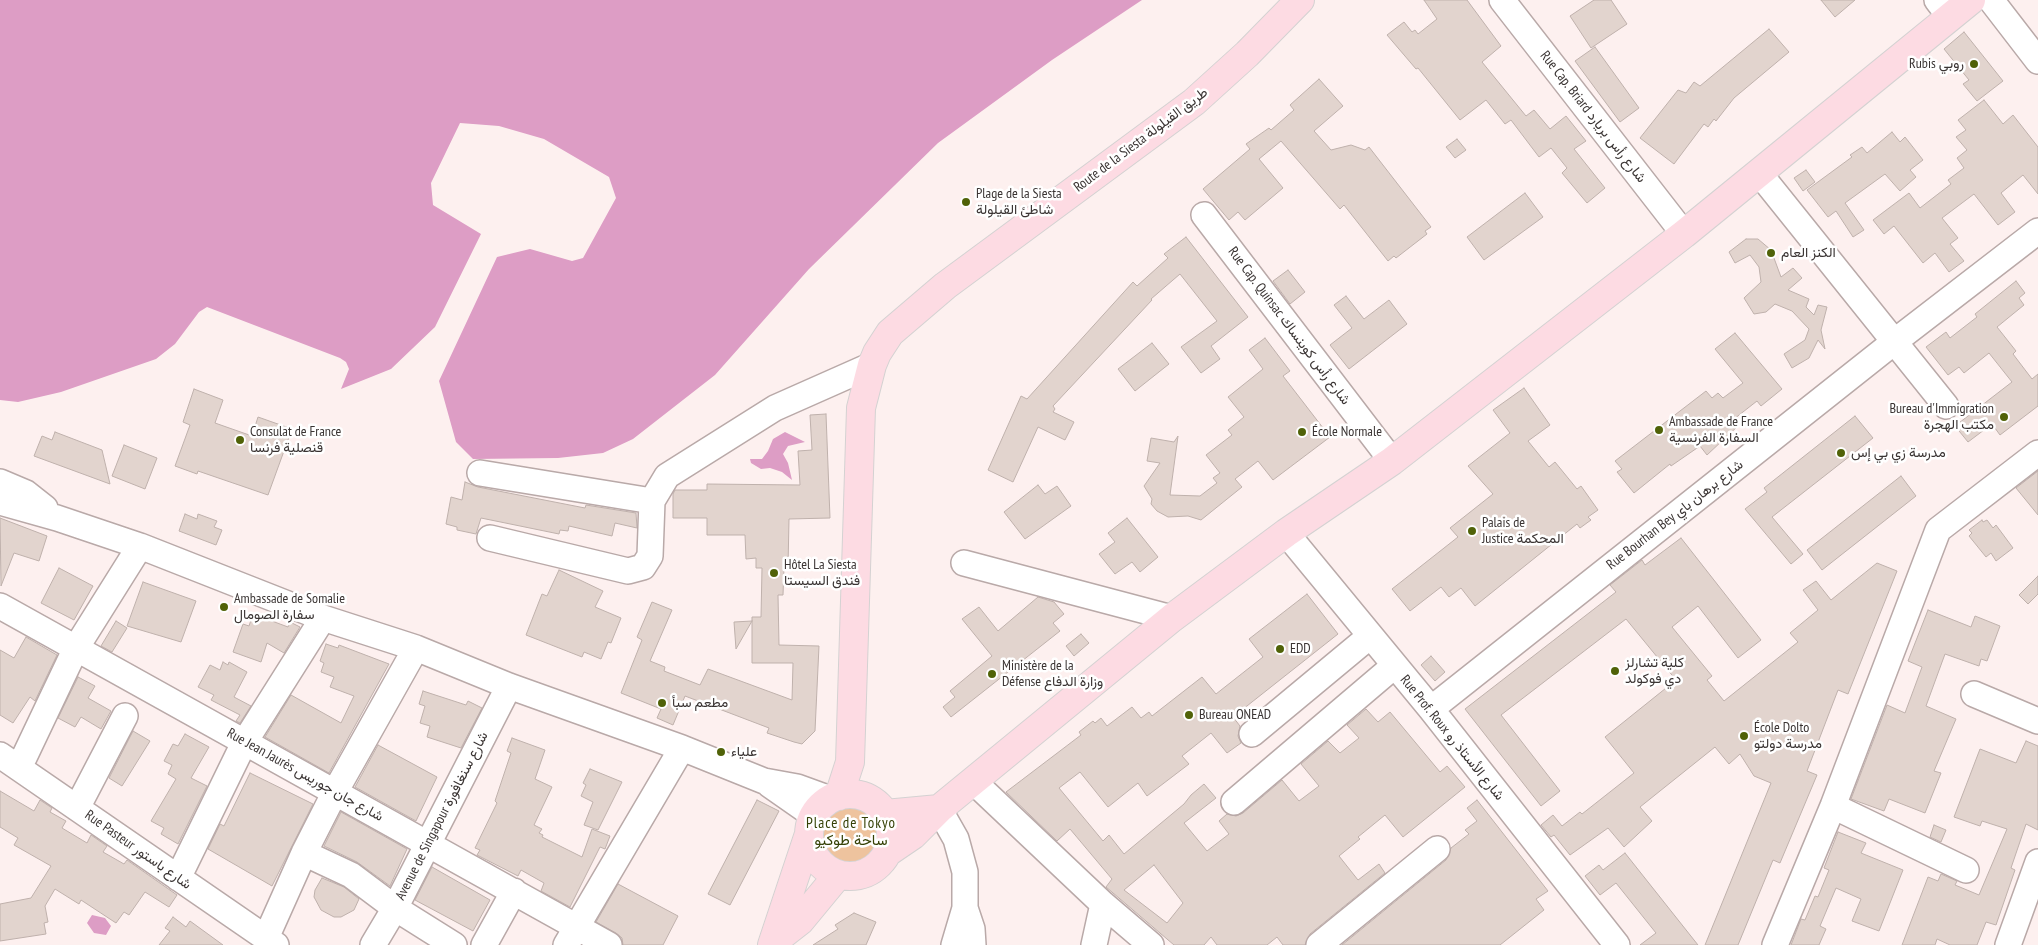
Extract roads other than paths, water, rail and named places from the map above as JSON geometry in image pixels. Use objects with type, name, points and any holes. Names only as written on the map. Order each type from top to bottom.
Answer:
[{"type":"main road","name":"Route de la Siesta طريق القيلولة","points":[[772,943],[850,762],[861,408],[872,365],[890,333],[945,286],[1194,102],[1247,54],[1300,0]]},
{"type":"main road","points":[[888,852],[891,839],[890,826],[885,814],[868,798],[829,808],[810,849],[817,861],[826,869],[838,875],[862,875],[881,862],[888,852],[913,835],[939,809],[1172,618],[1286,533],[1392,461],[1760,174],[1944,9],[1971,0]]},
{"type":"main road","points":[[885,814],[939,809]]},
{"type":"main road","points":[[772,943],[800,921],[838,875]]},
{"type":"street","name":"Rue Cap. Briard شارع رأس بريارد","points":[[1502,0],[1684,234]]},
{"type":"street","points":[[1991,0],[2038,61]]},
{"type":"street","points":[[1760,174],[1946,406]]},
{"type":"street","name":"Rue Cap. Quinsac شارع رأس كوينساك","points":[[1204,215],[1392,461]]},
{"type":"street","name":"Rue Bourhan Bey شارع برهان باي","points":[[1431,709],[1894,342],[2038,231]]},
{"type":"street","points":[[490,538],[628,571],[643,567],[650,556],[652,501],[667,476],[775,408],[872,365]]},
{"type":"street","points":[[1776,945],[1833,806],[1938,530],[2038,453]]},
{"type":"street","points":[[480,473],[652,501]]},
{"type":"street","points":[[0,482],[26,493],[57,518]]},
{"type":"street","points":[[0,502],[57,518],[140,546],[323,618],[416,648],[508,686],[682,748],[764,781],[797,786],[829,808]]},
{"type":"street","name":"Rue Prof. Roux شارع الأستاذ رو","points":[[1286,533],[1431,709],[1617,945]]},
{"type":"street","points":[[9,761],[76,648],[140,546]]},
{"type":"street","points":[[964,563],[1172,618]]},
{"type":"street","name":"Rue Jean Jaurès شارع جان جوريس","points":[[0,606],[514,891],[571,936],[609,945]]},
{"type":"street","points":[[178,878],[244,743],[323,618]]},
{"type":"street","points":[[1252,734],[1370,636]]},
{"type":"street","points":[[271,942],[304,853],[335,792],[416,648]]},
{"type":"street","points":[[1234,802],[1394,666]]},
{"type":"street","name":"Avenue de Singapour شارع سنغافورة","points":[[373,945],[395,908],[508,686]]},
{"type":"street","points":[[1974,694],[2038,721]]},
{"type":"street","points":[[77,808],[126,716]]},
{"type":"street","points":[[571,936],[682,748]]},
{"type":"street","name":"Rue Pasteur شارع باستور","points":[[9,761],[271,942]]},
{"type":"street","points":[[974,782],[1103,904],[1152,945]]},
{"type":"street","points":[[1833,806],[1966,870]]},
{"type":"street","points":[[939,809],[956,838],[961,855],[966,881],[966,908],[972,929],[973,945]]},
{"type":"street","points":[[1319,945],[1437,849]]},
{"type":"street","points":[[304,853],[351,875],[395,908],[454,945]]},
{"type":"street","points":[[2008,945],[2038,862]]},
{"type":"street","points":[[484,945],[514,891]]},
{"type":"street","points":[[1094,945],[1103,904]]},
{"type":"street","points":[[954,945],[966,908]]},
{"type":"place","name":"Rubis روبي","points":[[1974,64]]},
{"type":"place","name":"Plage de la Siesta شاطئ القيلولة","points":[[966,202]]},
{"type":"place","name":"الكنز العام","points":[[1771,253]]},
{"type":"place","name":"Bureau d'Immigration مكتب الهجرة","points":[[2004,417]]},
{"type":"place","name":"Ambassade de France السفارة الفرنسية","points":[[1659,430]]},
{"type":"place","name":"École Normale","points":[[1302,432]]},
{"type":"place","name":"Consulat de France قنصلية فرنسا","points":[[240,440]]},
{"type":"place","name":"مدرسة زي بي إس","points":[[1841,453]]},
{"type":"place","name":"Palais de Justice المحكمة","points":[[1472,531]]},
{"type":"place","name":"Hôtel La Siesta فندق السيستا","points":[[774,573]]},
{"type":"place","name":"Ambassade de Somalie سفارة الصومال","points":[[224,607]]},
{"type":"place","name":"EDD","points":[[1280,649]]},
{"type":"place","name":"كلية تشارلز دي فوكولد","points":[[1615,671]]},
{"type":"place","name":"Ministère de la Défense وزارة الدفاع","points":[[992,674]]},
{"type":"place","name":"مطعم سبأ","points":[[662,703]]},
{"type":"place","name":"Bureau ONEAD","points":[[1189,715]]},
{"type":"place","name":"École Dolto مدرسة دولتو","points":[[1744,736]]},
{"type":"place","name":"علياء","points":[[721,752]]},
{"type":"district","name":"Place de Tokyo ساحة طوكيو","points":[[851,832]]}]
